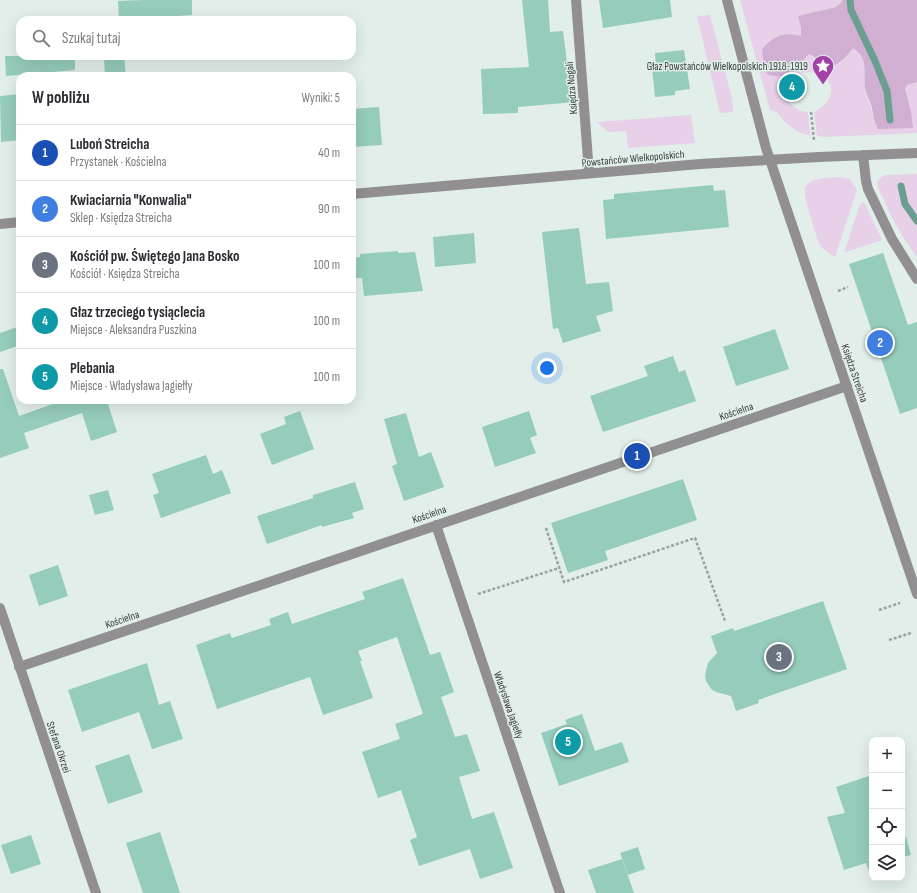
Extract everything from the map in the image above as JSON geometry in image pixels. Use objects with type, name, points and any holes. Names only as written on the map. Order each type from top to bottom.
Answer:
[{"type":"street","name":"Księdza Nogali","points":[[576,0],[589,173]]},
{"type":"street","name":"Księdza Streicha","points":[[727,0],[762,135],[917,594]]},
{"type":"street","name":"Powstańców Wielkopolskich","points":[[356,194],[589,173],[770,160],[917,153]]},
{"type":"street","points":[[863,155],[868,189],[892,239],[917,279]]},
{"type":"street","points":[[0,224],[16,222]]},
{"type":"street","name":"Kościelna","points":[[20,667],[847,386]]},
{"type":"street","name":"Władysława Jagiełły","points":[[436,525],[560,893]]},
{"type":"street","name":"Stefana Okrzei","points":[[0,608],[96,893]]},
{"type":"path","points":[[811,112],[814,141]]},
{"type":"path","points":[[838,291],[848,287]]},
{"type":"path","points":[[546,528],[564,582],[695,538],[725,621]]},
{"type":"path","points":[[475,595],[559,568]]},
{"type":"path","points":[[879,610],[900,604]]},
{"type":"path","points":[[889,640],[911,633]]},
{"type":"shaded area","points":[[740,0],[842,0],[842,2],[836,7],[798,16],[801,36],[789,34],[779,36],[770,40],[762,49],[800,65],[809,54],[814,56],[849,54],[853,48],[858,52],[863,61],[864,82],[873,116],[911,111],[905,89],[907,85],[917,82],[917,133],[824,137],[817,136],[814,112],[826,103],[831,94],[831,89],[830,84],[823,77],[818,74],[807,72],[796,75],[788,82],[786,93],[789,102],[793,106],[797,109],[808,112],[810,136],[787,124],[778,113],[770,110]]},
{"type":"shaded area","points":[[842,0],[917,0],[917,82],[907,85],[905,89],[911,111],[913,128],[878,129],[865,90],[863,61],[858,52],[853,48],[845,58],[834,66],[823,66],[818,63],[814,56],[809,54],[798,68],[790,74],[777,76],[767,74],[764,67],[762,49],[771,40],[779,36],[789,34],[801,36],[798,16],[836,7],[842,2]]},
{"type":"shaded area","points":[[710,15],[732,98],[733,112],[720,113],[697,16]]},
{"type":"shaded area","points":[[691,115],[695,143],[628,148],[626,131],[608,132],[597,122]]},
{"type":"shaded area","points":[[917,174],[917,257],[895,223],[877,183],[881,177],[886,175]]},
{"type":"shaded area","points":[[839,177],[850,179],[857,190],[835,257],[820,245],[810,216],[805,188],[807,184],[815,180]]},
{"type":"shaded area","points":[[864,202],[882,240],[846,252],[845,250],[860,204]]},
{"type":"building","points":[[192,0],[192,15],[119,16],[118,1]]},
{"type":"building","points":[[522,0],[548,0],[550,32],[563,31],[567,62],[571,61],[575,102],[518,107],[518,113],[483,114],[481,69],[529,67]]},
{"type":"building","points":[[599,0],[670,0],[672,17],[603,28]]},
{"type":"building","points":[[684,50],[690,89],[675,91],[675,95],[655,97],[652,68],[656,67],[655,53]]},
{"type":"building","points":[[5,56],[16,56],[16,60],[75,60],[75,70],[52,72],[16,72],[16,75],[6,76]]},
{"type":"building","points":[[104,60],[124,60],[126,72],[105,72]]},
{"type":"building","points":[[16,94],[16,140],[1,142],[0,96]]},
{"type":"building","points":[[379,107],[382,145],[356,147],[356,109]]},
{"type":"building","points":[[713,185],[714,191],[725,190],[729,227],[606,239],[603,200],[614,199],[614,194]]},
{"type":"building","points":[[579,228],[586,284],[609,282],[613,311],[596,316],[601,331],[563,343],[558,328],[553,329],[542,232]]},
{"type":"building","points":[[474,233],[476,263],[435,267],[433,237]]},
{"type":"building","points":[[398,251],[398,253],[415,252],[423,291],[364,296],[362,278],[356,278],[356,258],[360,257],[360,254]]},
{"type":"building","points":[[883,253],[908,325],[917,322],[917,408],[900,414],[849,264]]},
{"type":"building","points":[[16,327],[16,346],[0,352],[0,333]]},
{"type":"building","points":[[775,329],[789,369],[736,386],[723,347]]},
{"type":"building","points":[[673,356],[679,372],[685,370],[696,401],[603,432],[590,396],[648,376],[644,366]]},
{"type":"building","points":[[0,369],[3,369],[19,416],[53,404],[108,404],[117,432],[91,441],[82,413],[24,433],[29,448],[0,458]]},
{"type":"building","points":[[300,411],[314,449],[272,465],[260,434],[286,424],[284,417]]},
{"type":"building","points":[[529,411],[537,435],[530,438],[536,453],[495,467],[482,427]]},
{"type":"building","points":[[406,413],[419,457],[431,452],[444,487],[404,501],[392,466],[397,464],[384,419]]},
{"type":"building","points":[[206,455],[213,474],[222,470],[231,493],[161,518],[153,495],[159,493],[152,474]]},
{"type":"building","points":[[683,479],[697,520],[605,551],[608,560],[568,573],[551,523]]},
{"type":"building","points":[[355,482],[364,509],[352,513],[354,518],[322,527],[322,525],[267,544],[257,516],[313,498],[313,495]]},
{"type":"building","points":[[108,490],[114,510],[95,515],[89,495]]},
{"type":"building","points":[[58,565],[68,596],[39,606],[29,575]]},
{"type":"building","points":[[403,578],[430,655],[440,652],[454,692],[441,697],[455,737],[467,734],[480,771],[459,777],[472,819],[494,812],[513,868],[480,879],[470,849],[419,866],[410,840],[417,837],[401,790],[378,798],[362,752],[400,739],[395,724],[423,714],[397,637],[358,651],[373,698],[323,715],[310,677],[217,709],[196,645],[230,633],[232,638],[271,625],[269,619],[288,612],[292,624],[365,599],[362,592]]},
{"type":"building","points":[[823,601],[847,669],[758,700],[759,703],[736,711],[731,696],[711,689],[706,681],[705,675],[708,663],[717,653],[711,636],[733,628],[734,631]]},
{"type":"building","points":[[147,663],[159,705],[170,701],[183,739],[152,749],[139,712],[82,732],[68,690]]},
{"type":"building","points":[[582,714],[595,751],[622,742],[629,762],[559,786],[541,733],[567,724],[565,720]]},
{"type":"building","points":[[129,754],[143,792],[108,804],[95,766]]},
{"type":"building","points":[[869,776],[869,871],[866,863],[844,870],[827,817],[845,813],[836,787]]},
{"type":"building","points":[[160,832],[180,893],[143,893],[126,843]]},
{"type":"building","points":[[31,835],[41,864],[11,874],[1,845]]},
{"type":"building","points":[[905,838],[911,855],[905,856],[905,845]]},
{"type":"building","points":[[638,847],[645,869],[628,875],[620,853]]},
{"type":"building","points":[[622,859],[634,893],[596,893],[588,870]]},
{"type":"waterway","points":[[850,0],[851,10],[875,61],[887,91],[890,120]]},
{"type":"waterway","points":[[901,186],[905,204],[917,221]]},
{"type":"place","name":"Głaz Powstańców Wielkopolskich 1918-1919","points":[[823,86]]},
{"type":"place","name":"Głaz trzeciego tysiąclecia","points":[[792,87]]},
{"type":"place","name":"Kwiaciarnia \"Konwalia\"","points":[[880,343]]},
{"type":"place","name":"Luboń Streicha","points":[[637,456]]},
{"type":"place","name":"Kościół pw. Świętego Jana Bosko","points":[[779,657]]},
{"type":"place","name":"Plebania","points":[[568,742]]}]
